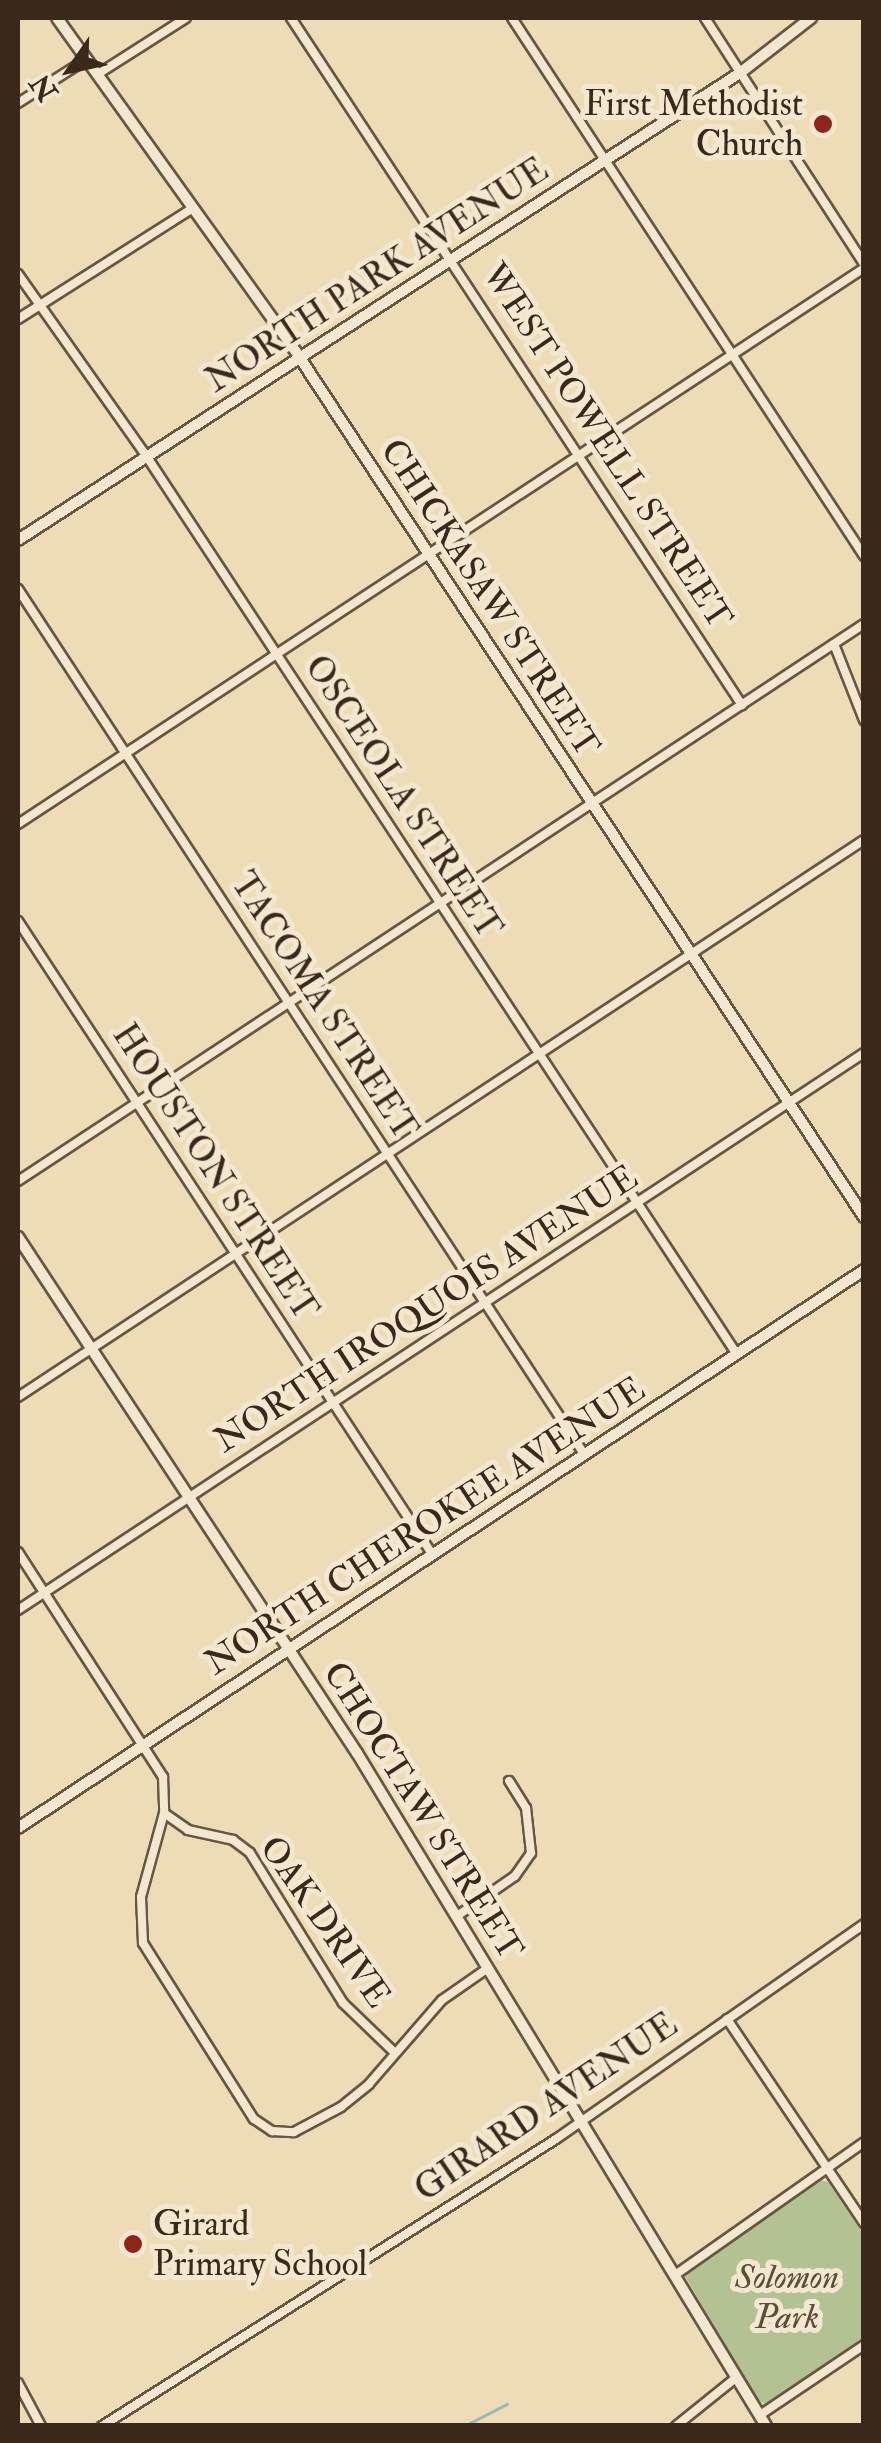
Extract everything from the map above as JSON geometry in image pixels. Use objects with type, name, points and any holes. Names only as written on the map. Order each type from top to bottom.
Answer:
[{"type":"street","name":"CHICKASAW STREET","points":[[57,18],[300,358],[864,1217]]},
{"type":"street","points":[[98,74],[186,18]]},
{"type":"street","name":"WEST POWELL STREET","points":[[291,18],[742,704]]},
{"type":"street","points":[[512,18],[864,556]]},
{"type":"street","points":[[18,824],[864,266],[705,18]]},
{"type":"street","name":"NORTH PARK AVENUE","points":[[18,540],[740,73],[811,18]]},
{"type":"street","points":[[18,103],[87,59]]},
{"type":"street","points":[[18,320],[193,208]]},
{"type":"street","name":"OSCEOLA STREET","points":[[18,274],[147,457],[736,1354]]},
{"type":"street","name":"TACOMA STREET","points":[[18,589],[584,1454]]},
{"type":"street","points":[[18,1181],[864,624]]},
{"type":"street","points":[[834,644],[864,720]]},
{"type":"street","points":[[18,1397],[864,840]]},
{"type":"street","name":"HOUSTON STREET","points":[[18,921],[432,1554]]},
{"type":"street","name":"NORTH IROQUOIS AVENUE","points":[[18,1610],[864,1052]]},
{"type":"street","name":"CHOCTAW STREET","points":[[18,1237],[289,1648],[763,2420]]},
{"type":"street","name":"NORTH CHEROKEE AVENUE","points":[[18,1828],[864,1270]]},
{"type":"street","points":[[18,1552],[163,1778],[164,1813],[141,1897],[143,1943],[254,2119],[284,2133],[305,2128],[353,2097],[442,2000],[488,1968]]},
{"type":"street","points":[[456,1916],[515,1876],[531,1853],[526,1808],[509,1781]]},
{"type":"street","name":"OAK DRIVE","points":[[164,1813],[188,1830],[233,1840],[250,1854],[343,2003],[395,2054]]},
{"type":"street","name":"GIRARD AVENUE","points":[[102,2426],[580,2120],[864,1924]]},
{"type":"street","points":[[727,2018],[864,2224]]},
{"type":"street","points":[[675,2275],[864,2142]]},
{"type":"street","points":[[763,2420],[864,2345]]},
{"type":"street","points":[[676,2426],[737,2377]]},
{"type":"street","points":[[18,2382],[40,2426]]},
{"type":"green space","name":"Solomon Park","points":[[820,2180],[828,2182],[863,2234],[863,2339],[765,2404],[757,2400],[685,2276]]},
{"type":"waterway","points":[[464,2426],[507,2404]]},
{"type":"place","name":"First Methodist Church","points":[[823,124]]},
{"type":"place","name":"Girard Primary School","points":[[133,2244]]}]
